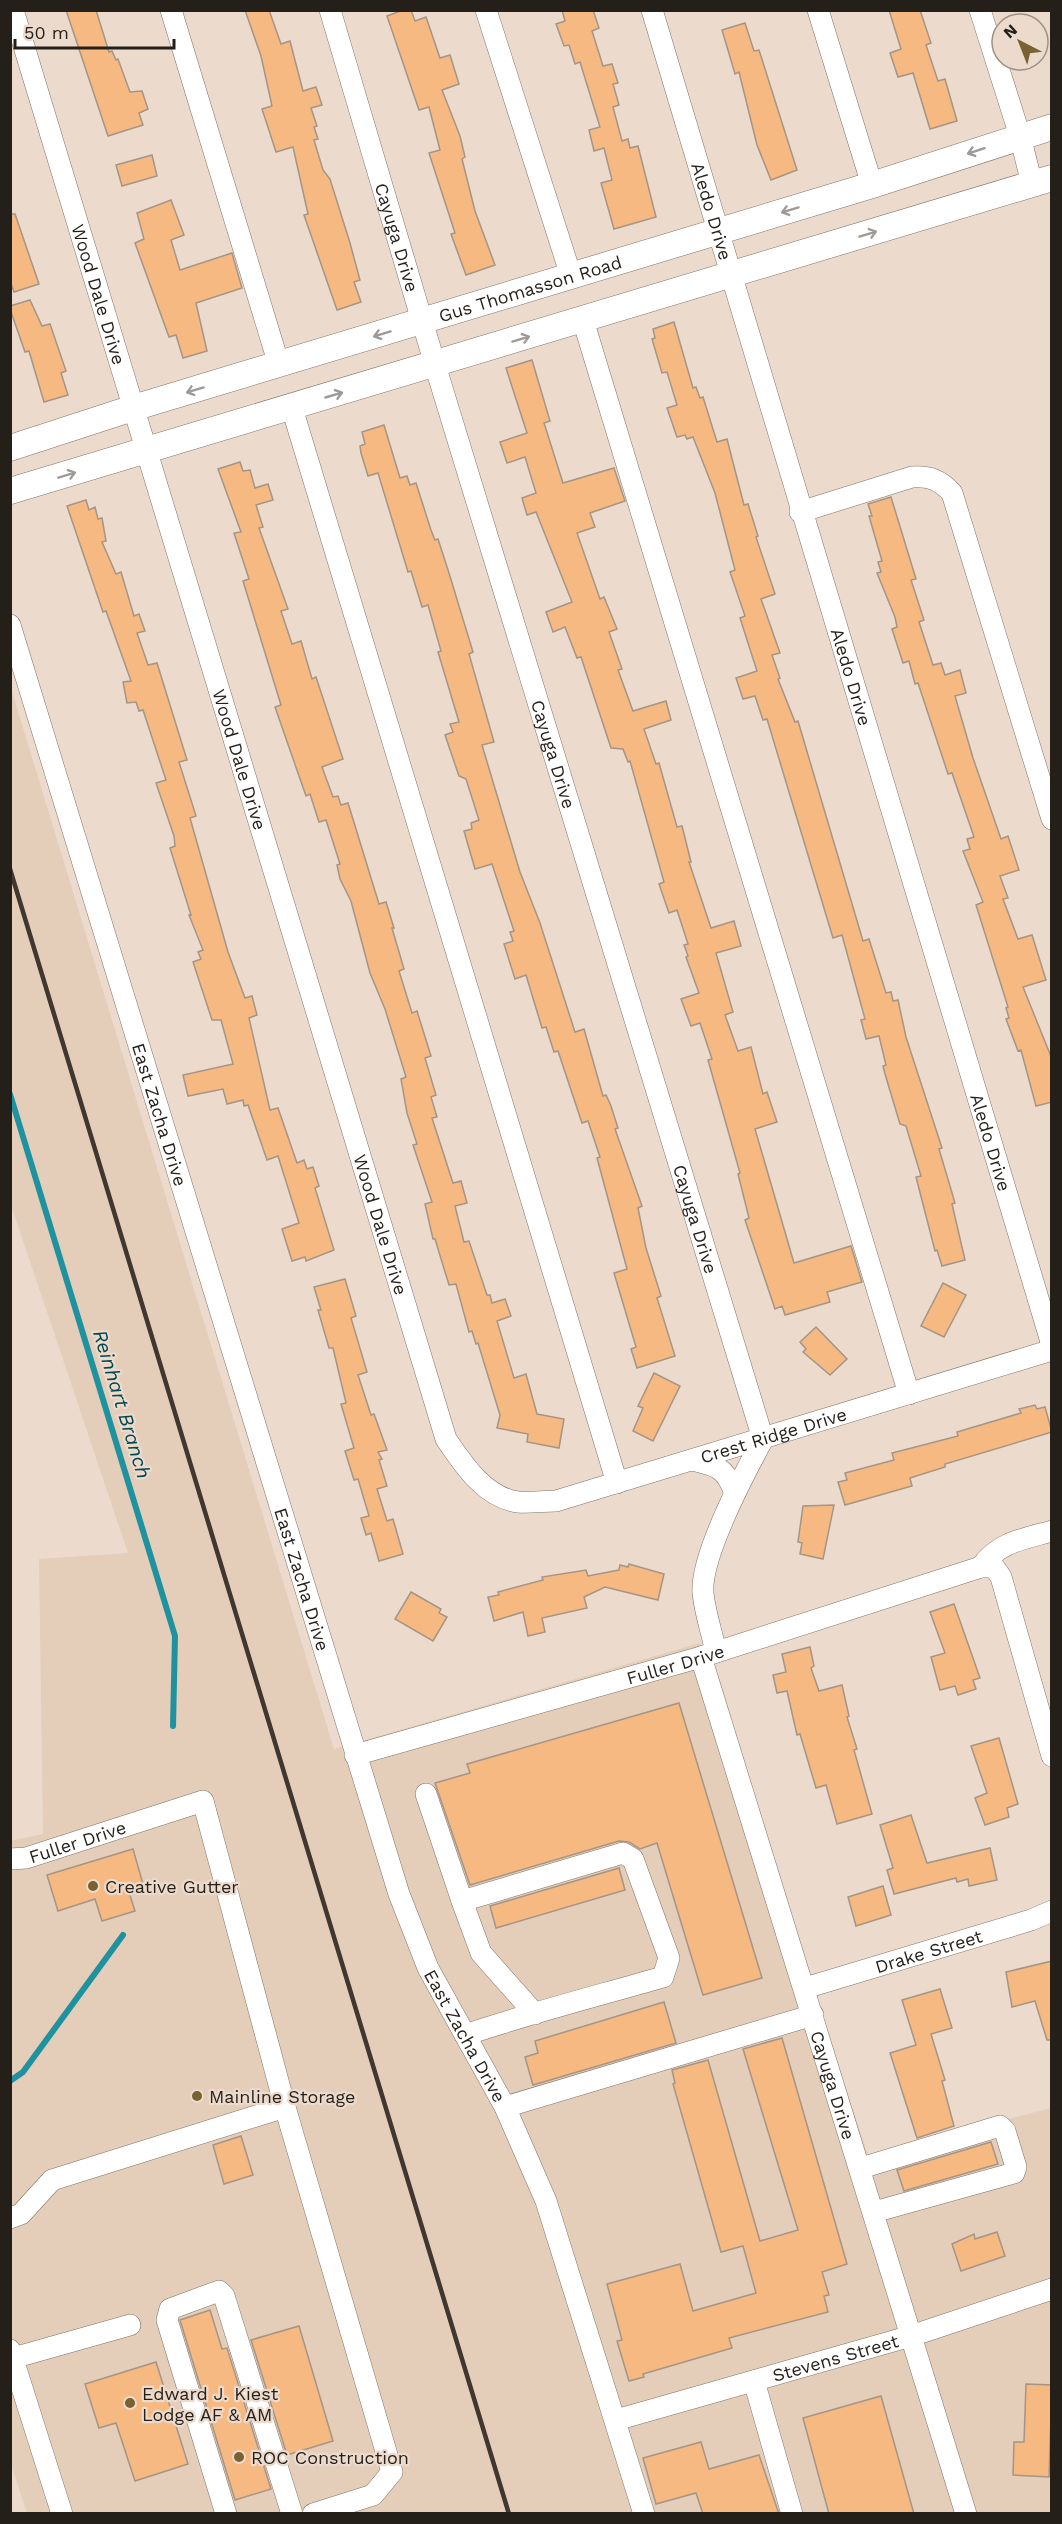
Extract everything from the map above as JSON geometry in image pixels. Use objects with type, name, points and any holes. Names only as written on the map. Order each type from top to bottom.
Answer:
[{"type":"main road","name":"Gus Thomasson Road","points":[[10,448],[133,408],[872,185],[1052,127]]},
{"type":"main road","points":[[10,491],[1046,181]]},
{"type":"street","name":"Wood Dale Drive","points":[[13,10],[446,1439],[466,1470],[495,1494]]},
{"type":"street","points":[[171,10],[279,365]]},
{"type":"street","name":"Cayuga Drive","points":[[330,10],[435,365],[763,1439],[734,1491],[710,1559],[703,1591],[709,1654],[813,2015],[966,2514]]},
{"type":"street","points":[[486,10],[571,276]]},
{"type":"street","name":"Aledo Drive","points":[[652,10],[729,276],[1052,1345]]},
{"type":"street","points":[[818,10],[872,185]]},
{"type":"street","points":[[980,10],[1020,136],[1046,181]]},
{"type":"street","points":[[583,320],[909,1394]]},
{"type":"street","points":[[292,408],[617,1483]]},
{"type":"street","points":[[800,512],[912,477],[927,476],[942,482],[952,493],[1052,819]]},
{"type":"street","name":"East Zacha Drive","points":[[10,625],[399,1894],[428,1968],[505,2107],[546,2201],[644,2514]]},
{"type":"street","name":"Crest Ridge Drive","points":[[495,1494],[517,1502],[556,1501],[1052,1350]]},
{"type":"street","points":[[692,1460],[715,1465],[728,1475],[734,1491]]},
{"type":"street","points":[[1052,1531],[1004,1545],[991,1553],[988,1567],[1000,1577],[1052,1756]]},
{"type":"street","name":"Fuller Drive","points":[[355,1755],[709,1654],[988,1567]]},
{"type":"street","points":[[426,1794],[481,1953],[535,2014]]},
{"type":"street","name":"Fuller Drive","points":[[10,1858],[26,1858],[203,1801],[285,2107]]},
{"type":"street","points":[[462,1901],[623,1853],[633,1859],[669,1958],[663,1977],[465,2035]]},
{"type":"street","name":"Drake Street","points":[[805,1988],[1031,1920],[1052,1911]]},
{"type":"street","points":[[505,2107],[813,2015]]},
{"type":"street","points":[[10,2218],[21,2214],[52,2180],[285,2107],[392,2472],[373,2495],[313,2514]]},
{"type":"street","points":[[861,2168],[1000,2126],[1005,2131],[1016,2168],[1014,2173],[874,2212]]},
{"type":"street","points":[[226,2514],[167,2320],[170,2310],[219,2291],[224,2296],[292,2514]]},
{"type":"street","name":"Stevens Street","points":[[616,2420],[911,2336],[1051,2293]]},
{"type":"street","points":[[62,2514],[19,2404],[12,2354],[130,2325]]},
{"type":"street","points":[[754,2381],[792,2514]]},
{"type":"shaded area","points":[[10,685],[334,1749],[700,1643],[868,2155],[1051,2108],[1051,2513],[27,2513],[10,2461],[10,1841],[43,1834],[39,1559],[128,1553],[11,1205]]},
{"type":"building","points":[[66,10],[96,10],[109,52],[112,51],[116,60],[118,59],[130,92],[142,91],[148,109],[139,113],[143,125],[108,136]]},
{"type":"building","points":[[245,10],[269,10],[281,44],[290,41],[303,91],[316,87],[322,105],[311,108],[317,126],[314,127],[318,139],[314,140],[323,170],[330,179],[350,243],[360,280],[354,282],[361,302],[337,310],[304,215],[308,214],[293,147],[276,152],[262,109],[272,106],[261,56]]},
{"type":"building","points":[[403,10],[411,10],[415,21],[426,17],[440,58],[450,55],[459,84],[442,90],[460,136],[465,157],[462,159],[475,211],[495,265],[466,275],[451,234],[455,233],[429,153],[440,150],[429,107],[419,110],[387,16]]},
{"type":"building","points":[[562,10],[593,10],[599,28],[592,31],[603,66],[612,64],[618,83],[613,84],[619,105],[613,107],[622,141],[628,139],[630,148],[638,146],[656,217],[614,229],[601,183],[612,180],[604,148],[594,151],[589,130],[600,127],[580,62],[575,64],[569,45],[564,46],[556,24],[565,21]]},
{"type":"building","points":[[889,10],[920,10],[931,43],[926,45],[938,81],[945,79],[957,121],[930,129],[913,73],[898,77],[890,53],[901,49]]},
{"type":"building","points":[[745,23],[754,51],[759,50],[797,170],[771,180],[757,145],[739,72],[735,74],[722,30]]},
{"type":"building","points":[[152,155],[157,176],[122,186],[116,165]]},
{"type":"building","points":[[171,200],[184,235],[171,240],[180,270],[232,253],[242,288],[196,303],[207,351],[183,358],[176,335],[169,337],[135,243],[144,239],[137,213]]},
{"type":"building","points":[[10,214],[15,214],[39,284],[14,292],[10,281]]},
{"type":"building","points":[[30,300],[42,326],[50,324],[66,371],[61,373],[68,395],[44,402],[29,351],[25,352],[10,309],[10,306]]},
{"type":"building","points":[[674,322],[693,388],[696,387],[700,398],[703,397],[717,442],[727,439],[744,505],[748,504],[758,536],[756,537],[775,594],[761,599],[780,653],[772,655],[780,678],[778,679],[795,722],[798,721],[863,941],[869,939],[886,993],[891,992],[893,1001],[898,1000],[906,1037],[942,1148],[939,1149],[955,1203],[952,1204],[965,1260],[942,1266],[937,1250],[935,1251],[916,1177],[921,1176],[906,1126],[900,1124],[883,1066],[886,1065],[879,1036],[866,1039],[861,1020],[865,1019],[842,935],[833,938],[767,719],[763,720],[755,696],[743,699],[736,678],[757,671],[740,618],[745,616],[730,572],[735,570],[715,493],[693,437],[687,439],[685,435],[677,437],[667,408],[677,405],[667,372],[662,373],[652,339],[655,338],[653,329]]},
{"type":"building","points":[[532,360],[550,421],[544,423],[563,483],[614,468],[625,501],[590,513],[595,527],[577,533],[600,599],[604,597],[617,629],[609,632],[622,669],[618,670],[633,711],[666,701],[671,720],[644,729],[656,764],[659,763],[677,827],[682,826],[691,862],[689,862],[711,928],[734,921],[741,946],[716,953],[733,1012],[725,1015],[738,1051],[751,1047],[763,1094],[767,1092],[777,1122],[755,1129],[794,1263],[851,1246],[862,1282],[827,1292],[830,1302],[785,1315],[782,1306],[775,1309],[745,1220],[749,1218],[738,1174],[740,1173],[708,1060],[712,1059],[700,1023],[691,1026],[681,999],[699,993],[686,957],[688,956],[684,945],[688,944],[677,910],[669,913],[659,884],[664,882],[630,761],[628,762],[623,749],[611,748],[581,657],[577,658],[565,627],[553,632],[546,612],[572,602],[536,512],[527,515],[522,498],[536,493],[525,457],[507,463],[500,442],[527,433],[506,368]]},
{"type":"building","points":[[384,425],[400,478],[407,476],[410,485],[416,483],[431,530],[435,540],[438,539],[473,652],[469,654],[494,742],[482,745],[520,872],[540,923],[575,1032],[584,1029],[603,1096],[606,1095],[611,1106],[618,1128],[615,1129],[642,1206],[638,1208],[646,1248],[661,1296],[657,1298],[675,1356],[637,1368],[631,1349],[636,1347],[614,1273],[627,1269],[597,1158],[600,1157],[588,1121],[582,1123],[558,1051],[554,1052],[546,1027],[542,1028],[526,975],[515,979],[504,944],[513,941],[510,932],[514,931],[492,864],[475,869],[464,831],[472,829],[471,823],[479,820],[466,779],[459,776],[445,735],[453,732],[450,724],[459,722],[438,652],[441,651],[428,605],[422,607],[411,571],[408,572],[378,473],[368,476],[361,453],[360,446],[365,444],[362,432]]},
{"type":"building","points":[[240,462],[243,471],[250,470],[255,488],[268,484],[273,500],[256,505],[263,527],[259,528],[288,609],[281,611],[292,644],[301,641],[312,679],[316,677],[343,759],[322,767],[333,797],[338,796],[341,805],[348,803],[379,904],[386,902],[404,969],[399,971],[412,1013],[417,1011],[431,1056],[425,1058],[436,1095],[431,1097],[437,1117],[432,1118],[453,1183],[461,1181],[467,1203],[455,1206],[464,1242],[469,1241],[487,1295],[490,1295],[492,1303],[505,1299],[511,1316],[497,1321],[514,1378],[526,1374],[537,1414],[564,1419],[559,1448],[527,1442],[528,1434],[497,1428],[500,1415],[478,1343],[476,1344],[472,1331],[469,1332],[456,1284],[449,1285],[435,1239],[433,1239],[425,1204],[432,1202],[413,1145],[417,1144],[407,1113],[401,1079],[406,1077],[385,1009],[370,973],[351,901],[340,879],[337,865],[340,864],[326,820],[319,822],[310,794],[306,796],[275,707],[281,705],[243,581],[249,579],[234,533],[241,532],[218,469]]},
{"type":"building","points":[[891,497],[916,579],[911,580],[924,620],[919,622],[933,665],[941,663],[945,675],[960,670],[966,693],[955,696],[973,758],[1001,839],[1008,836],[1019,870],[1000,876],[1008,898],[1003,899],[1018,939],[1032,935],[1046,980],[1023,987],[1052,1059],[1052,1102],[1036,1106],[1021,1050],[1018,1051],[1006,1019],[1009,1018],[1006,1008],[1008,1007],[976,905],[983,902],[963,851],[970,849],[967,839],[974,837],[952,773],[948,774],[918,683],[915,684],[909,661],[903,663],[892,629],[897,627],[895,617],[877,573],[881,572],[878,562],[882,561],[869,516],[872,516],[868,504]]},
{"type":"building","points":[[86,500],[89,510],[95,507],[98,519],[102,518],[106,541],[102,542],[116,574],[121,572],[134,616],[139,614],[145,631],[137,633],[148,665],[157,663],[187,760],[179,762],[196,816],[190,818],[228,952],[245,998],[252,996],[257,1015],[249,1018],[270,1110],[278,1108],[297,1163],[304,1160],[307,1169],[313,1167],[319,1186],[315,1188],[334,1250],[306,1261],[305,1257],[292,1261],[282,1229],[299,1223],[278,1156],[267,1160],[248,1105],[244,1106],[243,1100],[227,1104],[223,1089],[188,1096],[183,1075],[233,1064],[221,1020],[212,1020],[193,962],[201,959],[198,952],[203,950],[189,915],[191,915],[170,848],[175,846],[174,836],[156,783],[166,780],[143,710],[139,711],[136,702],[127,703],[123,682],[131,681],[106,611],[103,612],[67,506]]},
{"type":"building","points":[[345,1279],[356,1316],[351,1318],[367,1372],[358,1375],[371,1415],[374,1414],[387,1450],[378,1452],[382,1459],[379,1460],[387,1486],[377,1489],[387,1521],[393,1519],[403,1554],[379,1561],[371,1533],[366,1535],[361,1518],[369,1516],[358,1479],[354,1480],[345,1451],[354,1448],[341,1404],[346,1403],[333,1348],[329,1348],[318,1310],[321,1310],[314,1287]]},
{"type":"building","points":[[943,1283],[966,1295],[944,1337],[921,1326]]},
{"type":"building","points":[[816,1327],[847,1359],[830,1375],[803,1352],[806,1349],[800,1342]]},
{"type":"building","points":[[654,1373],[680,1386],[653,1441],[633,1431],[643,1408],[638,1406]]},
{"type":"building","points":[[1035,1405],[1037,1409],[1045,1407],[1052,1432],[945,1464],[945,1467],[910,1478],[912,1486],[845,1505],[838,1482],[847,1480],[845,1473],[894,1460],[892,1453],[958,1436],[957,1432],[1021,1413],[1019,1409]]},
{"type":"building","points":[[834,1505],[823,1559],[800,1554],[802,1543],[798,1542],[803,1506]]},
{"type":"building","points":[[629,1564],[664,1574],[658,1600],[605,1587],[584,1597],[587,1608],[542,1618],[545,1632],[528,1636],[523,1612],[494,1621],[488,1597],[499,1595],[498,1592],[543,1580],[542,1577],[586,1570],[588,1576],[619,1570],[620,1565],[628,1567]]},
{"type":"building","points":[[411,1592],[441,1609],[439,1613],[447,1617],[433,1641],[395,1619]]},
{"type":"building","points":[[954,1604],[980,1678],[973,1680],[976,1689],[958,1695],[955,1686],[940,1690],[931,1657],[945,1653],[930,1612]]},
{"type":"building","points":[[810,1647],[814,1666],[811,1668],[819,1691],[842,1685],[849,1716],[847,1717],[857,1749],[854,1750],[872,1814],[837,1824],[826,1785],[816,1788],[800,1734],[797,1735],[787,1691],[777,1693],[773,1675],[786,1672],[782,1654]]},
{"type":"building","points":[[679,1703],[762,1978],[703,1995],[657,1843],[640,1849],[629,1842],[619,1841],[470,1885],[435,1783],[470,1773],[467,1764]]},
{"type":"building","points":[[999,1738],[1018,1804],[1007,1808],[1009,1817],[985,1825],[975,1798],[987,1793],[971,1746]]},
{"type":"building","points":[[911,1815],[927,1863],[990,1848],[997,1880],[969,1886],[968,1879],[957,1882],[956,1878],[894,1894],[887,1870],[893,1868],[880,1825]]},
{"type":"building","name":"Creative Gutter","points":[[133,1849],[143,1884],[128,1889],[135,1911],[102,1921],[95,1899],[58,1911],[47,1875]]},
{"type":"building","points":[[619,1868],[625,1890],[496,1928],[490,1906]]},
{"type":"building","points":[[883,1886],[891,1915],[856,1926],[848,1897]]},
{"type":"building","points":[[1052,1961],[1052,2040],[1047,2040],[1035,2001],[1012,2007],[1006,1972]]},
{"type":"building","points":[[940,1989],[952,2028],[931,2034],[945,2080],[942,2081],[954,2126],[917,2138],[890,2053],[916,2045],[902,2000]]},
{"type":"building","points":[[664,2002],[676,2043],[533,2085],[525,2057],[538,2053],[535,2041]]},
{"type":"building","points":[[782,2038],[847,2264],[822,2272],[829,2295],[824,2296],[828,2312],[729,2338],[732,2348],[643,2374],[644,2377],[629,2381],[617,2341],[622,2340],[607,2284],[680,2264],[693,2311],[756,2293],[743,2246],[721,2252],[673,2084],[675,2083],[672,2070],[708,2060],[760,2241],[798,2230],[743,2049]]},
{"type":"building","points":[[241,2136],[253,2175],[224,2184],[213,2145]]},
{"type":"building","points":[[991,2142],[998,2164],[904,2191],[897,2170]]},
{"type":"building","points":[[997,2232],[1005,2256],[961,2271],[952,2244],[974,2234],[975,2239]]},
{"type":"building","points":[[210,2310],[222,2349],[227,2348],[271,2489],[235,2500],[180,2320]]},
{"type":"building","points":[[299,2326],[333,2441],[287,2455],[251,2340]]},
{"type":"building","name":"Edward J. Kiest Lodge AF & AM","points":[[156,2362],[188,2464],[135,2481],[116,2423],[99,2428],[85,2384]]},
{"type":"building","points":[[1026,2384],[1052,2385],[1049,2477],[1013,2475],[1014,2442],[1024,2442]]},
{"type":"building","points":[[881,2396],[914,2514],[829,2514],[803,2418]]},
{"type":"building","points":[[701,2442],[709,2469],[759,2455],[779,2514],[703,2514],[696,2493],[656,2504],[643,2458]]},
{"type":"waterway","name":"Reinhart Branch","points":[[10,1094],[175,1636],[173,1726]]},
{"type":"waterway","name":"Reinhart Branch","points":[[10,2081],[23,2072],[123,1935]]},
{"type":"railway","points":[[10,869],[509,2514]]},
{"type":"place","name":"Creative Gutter","points":[[93,1886]]},
{"type":"place","name":"Mainline Storage","points":[[197,2096]]},
{"type":"place","name":"Edward J. Kiest Lodge AF & AM","points":[[130,2403]]},
{"type":"place","name":"ROC Construction","points":[[239,2457]]}]
